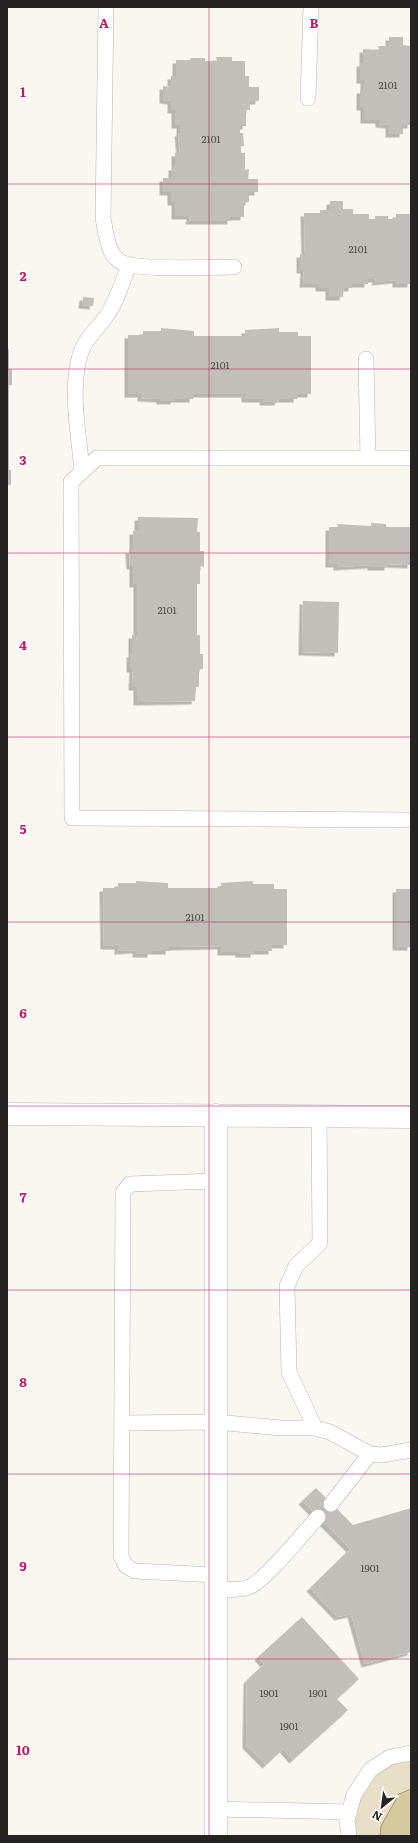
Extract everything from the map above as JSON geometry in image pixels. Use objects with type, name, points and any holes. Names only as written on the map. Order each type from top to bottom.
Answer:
[{"type":"street","points":[[7,1114],[411,1117]]},
{"type":"street","points":[[216,1115],[216,1836]]},
{"type":"lane","points":[[106,7],[103,218],[110,249],[120,262],[138,267],[234,267]]},
{"type":"lane","points":[[308,98],[311,7]]},
{"type":"lane","points":[[82,471],[75,389],[77,366],[89,335],[105,318],[114,303],[129,264]]},
{"type":"lane","points":[[366,359],[368,458]]},
{"type":"lane","points":[[411,458],[97,458],[71,482],[72,818],[411,820]]},
{"type":"lane","points":[[315,1428],[289,1372],[287,1286],[296,1266],[320,1243],[320,1116]]},
{"type":"lane","points":[[216,1181],[130,1184],[123,1193],[121,1556],[126,1566],[135,1571],[216,1582],[242,1590],[251,1586],[265,1574],[318,1517]]},
{"type":"lane","points":[[122,1423],[216,1422],[281,1428],[315,1428],[330,1432],[370,1454],[382,1455],[411,1450]]},
{"type":"lane","points":[[331,1504],[370,1454]]},
{"type":"lane","points":[[349,1836],[348,1820],[354,1795],[370,1770],[390,1758],[411,1753]]},
{"type":"lane","points":[[216,1809],[350,1812]]},
{"type":"shaded area","points":[[411,1753],[411,1836],[349,1836],[354,1795],[370,1770]]},
{"type":"shaded area","points":[[411,1789],[411,1836],[380,1836],[381,1826],[399,1794]]},
{"type":"building","points":[[389,37],[403,37],[403,45],[411,46],[411,125],[403,125],[403,134],[389,134],[389,125],[379,124],[379,120],[364,120],[364,107],[360,107],[360,90],[364,90],[364,80],[360,80],[360,63],[363,63],[363,49],[379,50],[378,46],[389,46]]},
{"type":"building","points":[[216,57],[232,57],[232,61],[245,61],[245,76],[249,76],[249,87],[259,87],[259,101],[250,101],[250,110],[246,110],[246,126],[240,126],[240,133],[243,133],[244,146],[241,146],[241,153],[245,153],[245,170],[249,169],[248,179],[258,179],[258,192],[249,192],[249,202],[244,203],[244,217],[231,217],[231,221],[189,221],[190,216],[175,216],[175,202],[171,202],[171,192],[163,192],[163,178],[172,178],[172,167],[175,167],[175,153],[180,153],[178,133],[180,133],[180,125],[175,125],[175,110],[171,110],[171,101],[163,100],[163,86],[171,87],[171,76],[176,76],[176,60],[205,58],[205,61],[217,61]]},
{"type":"building","points":[[330,201],[343,201],[343,209],[353,209],[353,214],[369,214],[369,219],[375,219],[375,216],[388,216],[388,219],[396,219],[396,214],[411,214],[411,284],[396,284],[396,280],[375,282],[376,279],[368,279],[368,284],[352,284],[352,288],[344,288],[343,297],[329,297],[329,288],[319,288],[319,284],[303,284],[304,270],[300,270],[300,254],[305,254],[304,213],[320,213],[320,210],[330,210]]},
{"type":"building","points":[[83,297],[94,298],[93,306],[82,305]]},
{"type":"building","points":[[161,328],[194,331],[194,336],[245,336],[245,330],[279,328],[279,332],[298,332],[298,336],[311,336],[311,394],[297,394],[297,399],[279,399],[278,402],[263,402],[263,399],[245,399],[245,394],[193,394],[193,399],[160,401],[160,399],[141,398],[141,394],[128,394],[128,335],[143,335],[143,331],[161,331]]},
{"type":"building","points":[[7,349],[9,349],[9,369],[12,369],[12,385],[9,385],[9,470],[11,470],[11,485],[7,485]]},
{"type":"building","points":[[138,517],[198,518],[197,532],[200,532],[200,551],[204,551],[204,567],[200,566],[200,584],[197,584],[197,635],[200,635],[200,654],[203,654],[203,669],[199,669],[199,687],[196,687],[195,701],[137,702],[137,687],[132,687],[133,669],[130,669],[130,654],[132,654],[132,635],[137,635],[137,584],[133,584],[133,566],[130,566],[129,550],[133,550],[133,531],[138,531]]},
{"type":"building","points":[[371,523],[386,524],[386,527],[411,527],[411,565],[388,564],[388,567],[371,567],[371,565],[337,567],[337,564],[329,564],[329,527],[338,527],[337,524],[371,526]]},
{"type":"building","points":[[303,601],[339,602],[338,653],[302,652]]},
{"type":"building","points":[[136,881],[168,883],[168,888],[221,888],[221,883],[253,881],[253,884],[274,884],[274,889],[287,889],[287,945],[272,945],[272,951],[254,951],[254,954],[221,952],[221,946],[169,947],[169,951],[151,951],[151,954],[136,954],[136,950],[118,951],[118,946],[104,946],[103,888],[118,888],[118,883],[136,883]]},
{"type":"building","points":[[396,889],[411,889],[411,947],[396,947]]},
{"type":"building","points":[[316,1488],[353,1525],[411,1508],[411,1652],[365,1664],[351,1614],[338,1617],[310,1588],[350,1549],[302,1501]]},
{"type":"building","points":[[302,1617],[359,1679],[337,1699],[348,1710],[293,1760],[283,1749],[266,1765],[246,1745],[247,1680],[264,1664],[258,1657]]}]
